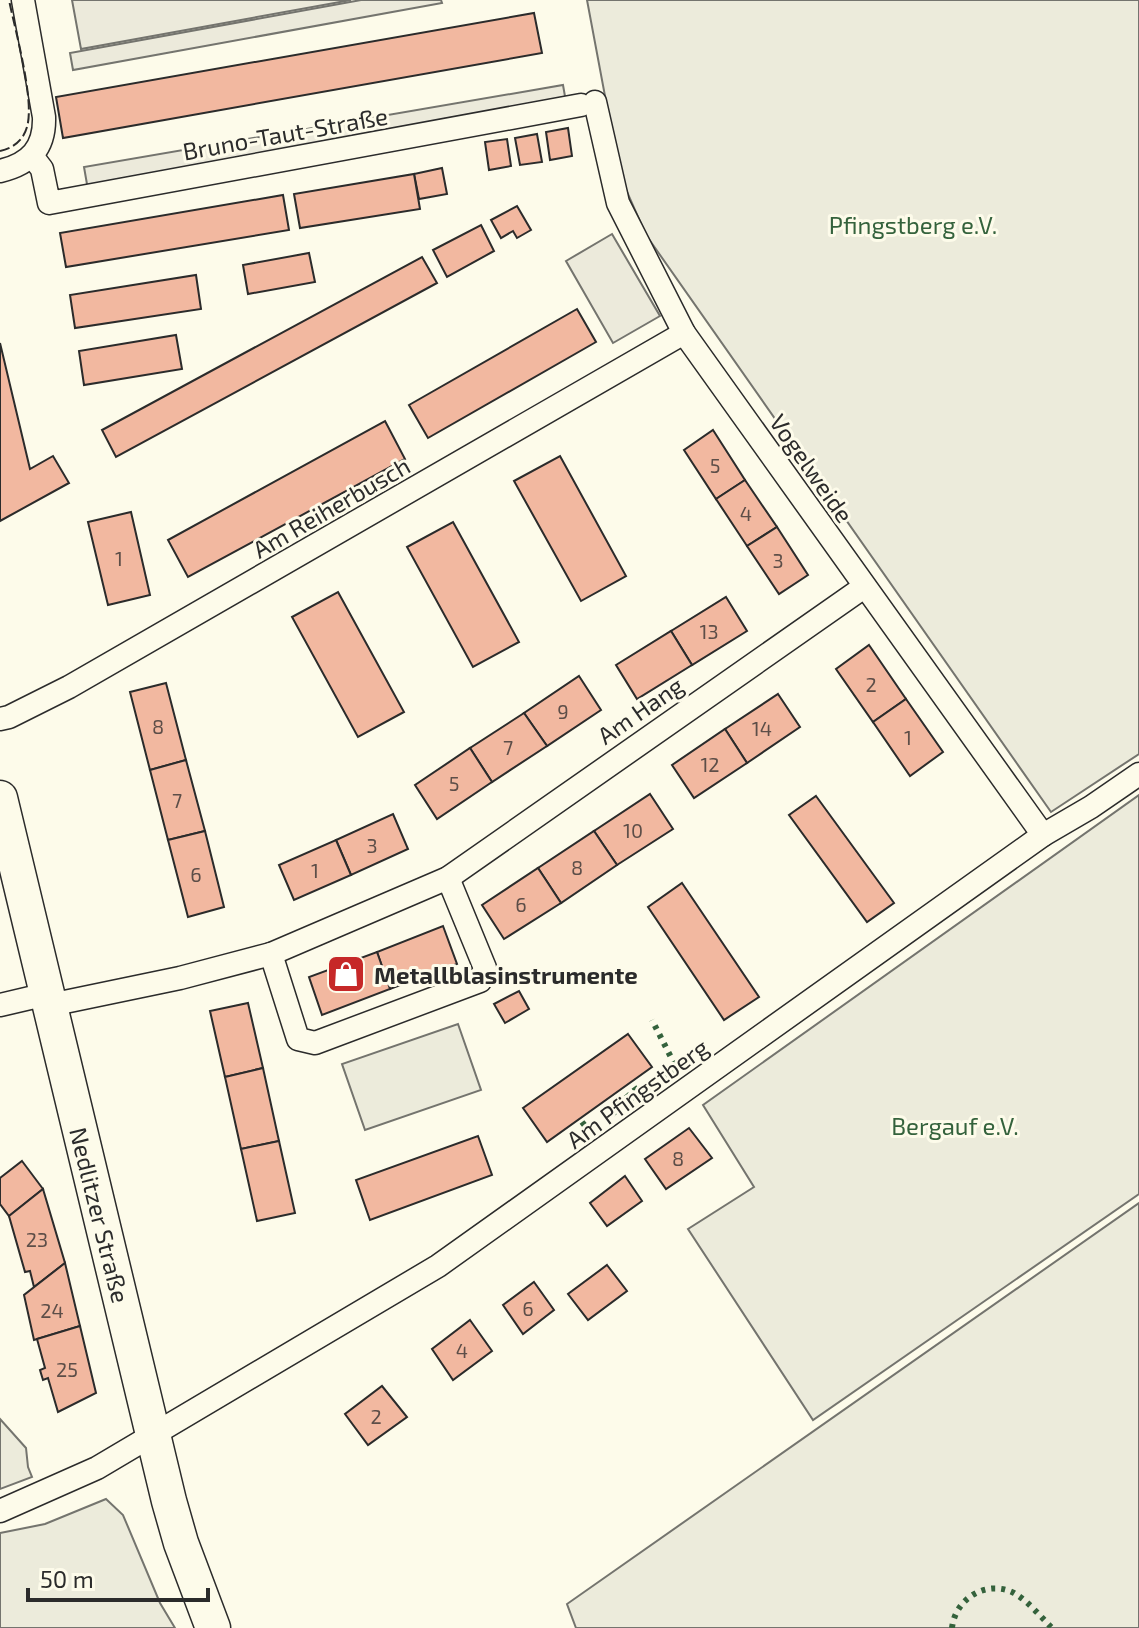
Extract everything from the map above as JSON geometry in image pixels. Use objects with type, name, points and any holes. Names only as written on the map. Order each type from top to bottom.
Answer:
[{"type":"main road","name":"Nedlitzer Straße","points":[[0,798],[181,1543],[213,1628]]},
{"type":"street","points":[[0,171],[20,165],[32,156],[40,146],[44,133],[44,117],[23,0]]},
{"type":"street","name":"Bruno-Taut-Straße","points":[[32,156],[42,169],[49,203],[588,104]]},
{"type":"street","name":"Vogelweide","points":[[588,104],[618,203],[684,333],[1043,835]]},
{"type":"street","name":"Am Reiherbusch","points":[[0,719],[69,687],[684,333]]},
{"type":"street","name":"Am Hang","points":[[0,1005],[180,978],[271,954],[448,878],[864,587]]},
{"type":"street","name":"Am Pfingstberg","points":[[0,1511],[97,1468],[438,1266],[1043,835],[1139,774]]},
{"type":"street","points":[[271,954],[298,1039],[315,1043],[480,981],[485,968],[448,878]]},
{"type":"green space","name":"Pfingstberg e.V.","points":[[587,0],[1139,0],[1139,754],[1051,812],[646,235],[620,176]]},
{"type":"green space","name":"Bergauf e.V.","points":[[1139,795],[1139,1194],[813,1420],[688,1229],[754,1187],[703,1105]]},
{"type":"green space","points":[[458,1024],[481,1090],[365,1130],[342,1064]]},
{"type":"green space","points":[[1139,1203],[1139,1628],[576,1628],[567,1604]]},
{"type":"green space","points":[[0,1419],[26,1448],[32,1477],[0,1489]]},
{"type":"green space","points":[[106,1499],[123,1515],[160,1603],[175,1628],[0,1628],[0,1533],[45,1524]]},
{"type":"shaded area","points":[[72,0],[351,0],[81,49]]},
{"type":"shaded area","points":[[361,0],[441,0],[442,3],[73,70],[70,53]]},
{"type":"shaded area","points":[[563,85],[566,102],[88,190],[84,167]]},
{"type":"shaded area","points":[[612,234],[660,316],[613,343],[566,261]]},
{"type":"building","points":[[534,13],[542,53],[63,138],[56,97]]},
{"type":"building","points":[[568,128],[572,156],[550,160],[546,132]]},
{"type":"building","points":[[537,134],[542,162],[520,165],[515,138]]},
{"type":"building","points":[[507,139],[511,166],[489,170],[485,142]]},
{"type":"building","points":[[442,168],[447,194],[419,199],[414,174]]},
{"type":"building","points":[[414,174],[420,209],[300,228],[294,194]]},
{"type":"building","points":[[283,195],[289,230],[66,267],[60,233]]},
{"type":"building","points":[[517,206],[531,230],[517,238],[513,231],[501,238],[491,220]]},
{"type":"building","points":[[481,225],[494,251],[447,277],[433,250]]},
{"type":"building","points":[[309,253],[315,282],[248,294],[243,265]]},
{"type":"building","points":[[422,257],[437,283],[116,457],[102,430]]},
{"type":"building","points":[[196,275],[201,309],[75,328],[70,295]]},
{"type":"building","points":[[577,309],[596,342],[428,438],[409,405]]},
{"type":"building","points":[[176,335],[182,369],[84,385],[79,351]]},
{"type":"building","points":[[0,343],[30,469],[53,456],[69,483],[0,521]]},
{"type":"building","points":[[385,421],[405,459],[188,577],[168,540]]},
{"type":"building","points":[[713,430],[745,480],[716,499],[684,450]]},
{"type":"building","points":[[560,456],[626,576],[581,601],[514,481]]},
{"type":"building","points":[[745,480],[777,527],[747,546],[716,499]]},
{"type":"building","points":[[131,512],[150,595],[108,605],[88,522]]},
{"type":"building","points":[[453,522],[519,642],[473,667],[407,547]]},
{"type":"building","points":[[777,527],[808,575],[779,594],[747,546]]},
{"type":"building","points":[[338,592],[404,712],[358,737],[292,617]]},
{"type":"building","points":[[726,597],[747,631],[692,665],[671,631]]},
{"type":"building","points":[[671,631],[692,665],[637,699],[616,665]]},
{"type":"building","points":[[869,645],[906,699],[873,722],[836,669]]},
{"type":"building","points":[[579,676],[601,710],[547,746],[524,713]]},
{"type":"building","points":[[166,683],[186,760],[150,770],[130,692]]},
{"type":"building","points":[[778,694],[800,727],[747,763],[725,729]]},
{"type":"building","points":[[906,699],[943,752],[910,776],[873,722]]},
{"type":"building","points":[[524,713],[547,746],[492,782],[470,748]]},
{"type":"building","points":[[725,729],[747,763],[694,798],[672,765]]},
{"type":"building","points":[[470,748],[492,782],[437,819],[415,785]]},
{"type":"building","points":[[186,760],[205,831],[168,840],[150,770]]},
{"type":"building","points":[[650,794],[673,829],[617,865],[594,831]]},
{"type":"building","points":[[816,796],[894,903],[867,922],[789,815]]},
{"type":"building","points":[[393,814],[408,849],[351,875],[336,840]]},
{"type":"building","points":[[205,831],[224,907],[188,917],[168,840]]},
{"type":"building","points":[[594,831],[617,865],[561,903],[538,868]]},
{"type":"building","points":[[336,840],[351,875],[294,900],[279,865]]},
{"type":"building","points":[[538,868],[561,903],[504,939],[482,905]]},
{"type":"building","points":[[682,883],[759,997],[724,1020],[648,907]]},
{"type":"building","points":[[443,926],[457,964],[390,989],[377,952]]},
{"type":"building","points":[[377,952],[390,989],[322,1015],[309,977]]},
{"type":"building","points":[[519,991],[529,1009],[505,1023],[494,1004]]},
{"type":"building","points":[[248,1003],[263,1068],[225,1077],[210,1011]]},
{"type":"building","points":[[628,1034],[652,1067],[547,1142],[523,1108]]},
{"type":"building","points":[[263,1068],[279,1141],[241,1149],[225,1077]]},
{"type":"building","points":[[689,1128],[712,1158],[666,1189],[645,1159]]},
{"type":"building","points":[[478,1136],[492,1175],[370,1220],[356,1180]]},
{"type":"building","points":[[279,1141],[295,1213],[257,1221],[241,1149]]},
{"type":"building","points":[[22,1161],[43,1189],[9,1216],[0,1204],[0,1178]]},
{"type":"building","points":[[625,1176],[642,1201],[607,1226],[590,1203]]},
{"type":"building","points":[[43,1189],[65,1263],[34,1287],[30,1271],[25,1272],[9,1216]]},
{"type":"building","points":[[65,1263],[80,1326],[34,1340],[24,1295]]},
{"type":"building","points":[[607,1265],[627,1291],[588,1320],[568,1294]]},
{"type":"building","points":[[534,1282],[554,1310],[523,1334],[503,1305]]},
{"type":"building","points":[[470,1320],[492,1351],[453,1380],[432,1349]]},
{"type":"building","points":[[80,1326],[96,1393],[58,1412],[48,1378],[43,1380],[40,1370],[45,1368],[37,1339]]},
{"type":"building","points":[[382,1386],[407,1417],[368,1445],[345,1414]]},
{"type":"hedge","points":[[634,1087],[640,1095],[677,1069],[652,1020]]},
{"type":"hedge","points":[[582,1122],[589,1131],[631,1100],[626,1094]]},
{"type":"hedge","points":[[952,1628],[954,1618],[966,1600],[993,1588],[1019,1596],[1052,1628]]},
{"type":"fence","points":[[0,151],[20,140],[29,115],[26,83],[9,0]]},
{"type":"place","name":"Metallblasinstrumente","points":[[346,974]]}]
